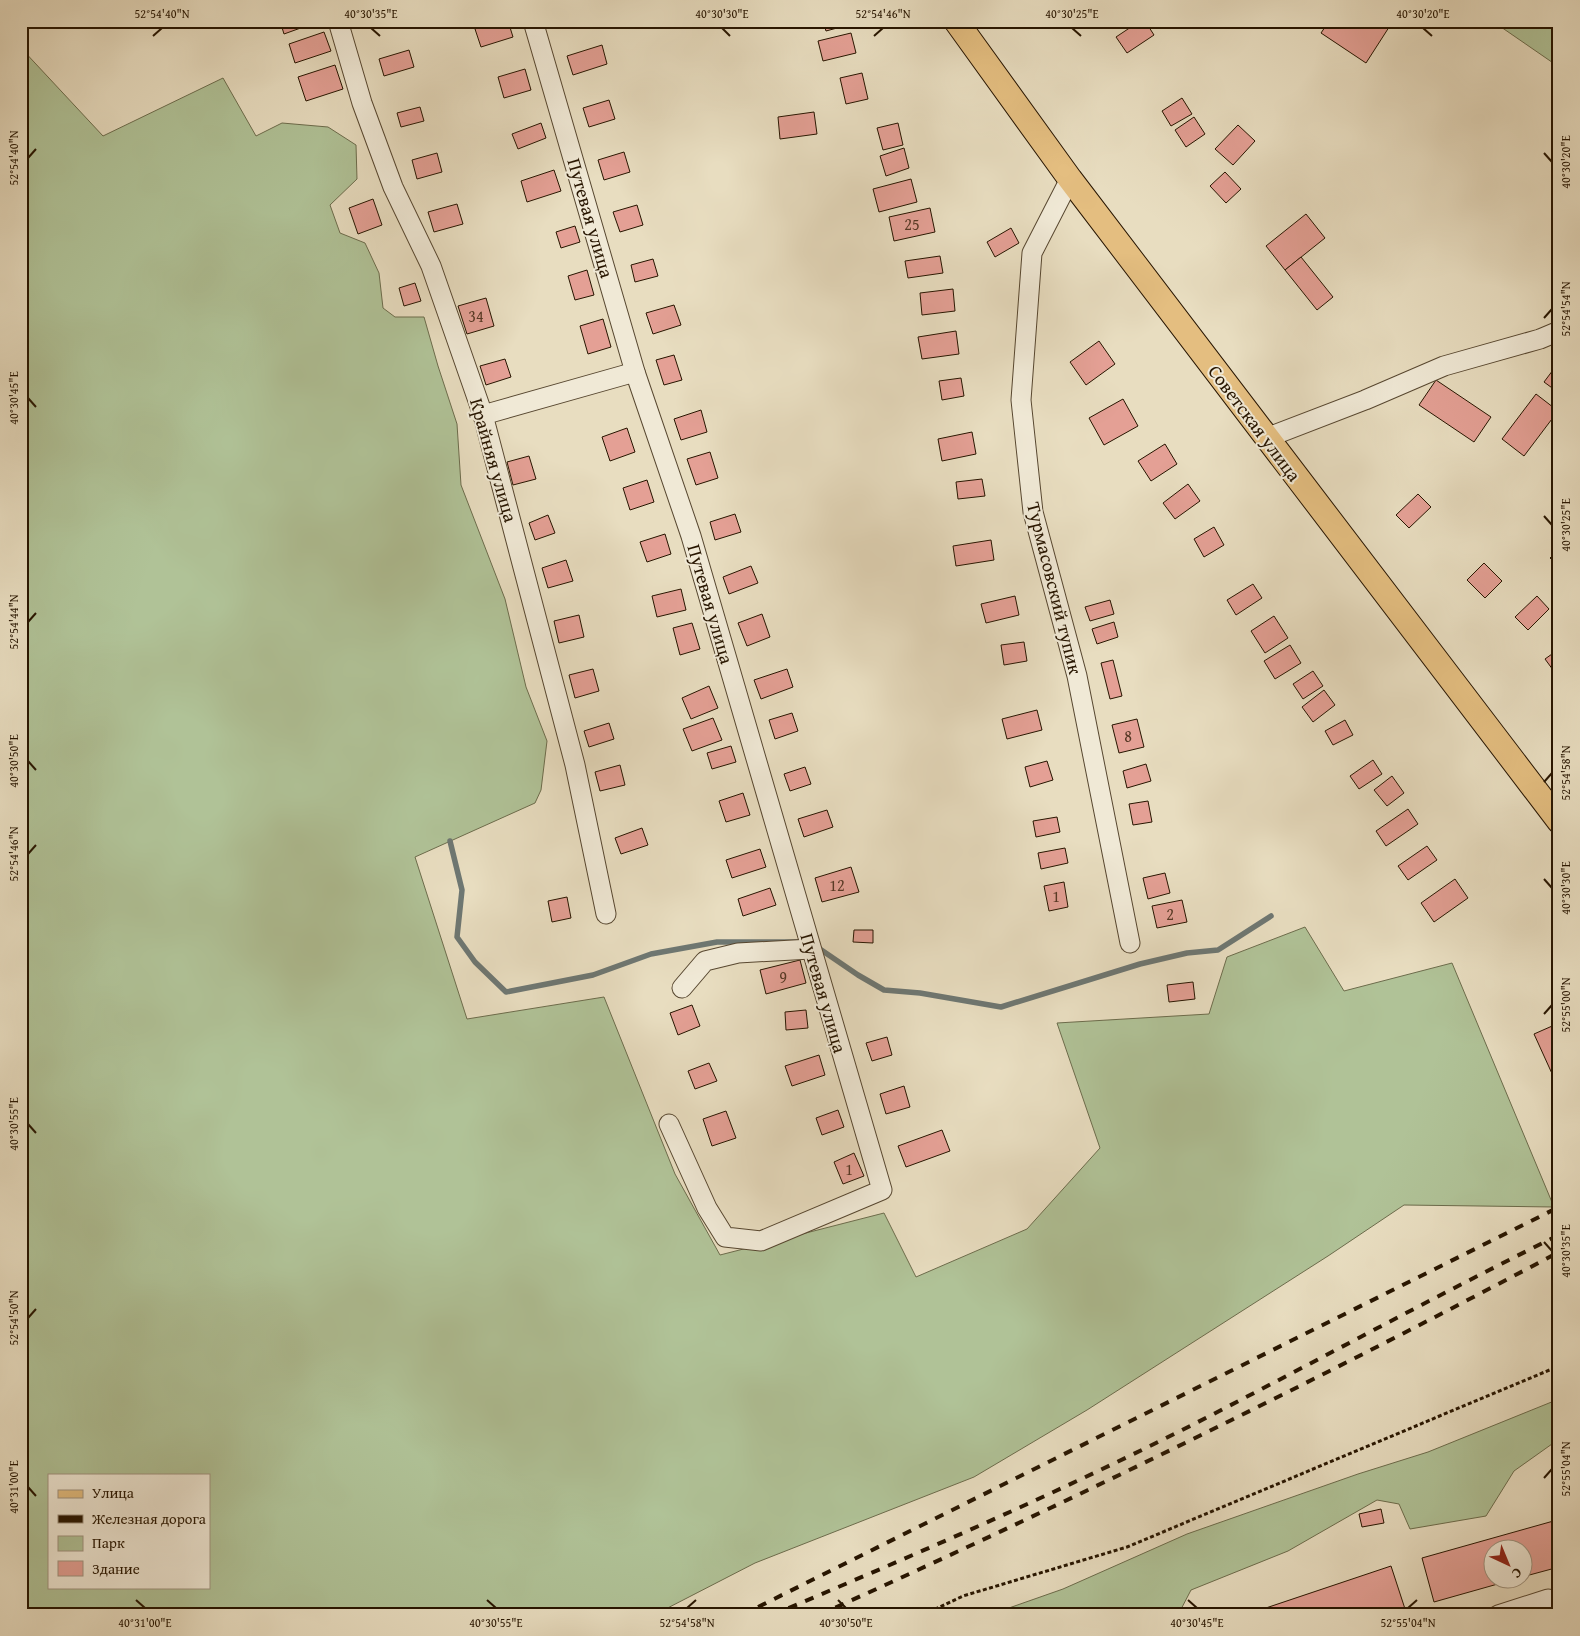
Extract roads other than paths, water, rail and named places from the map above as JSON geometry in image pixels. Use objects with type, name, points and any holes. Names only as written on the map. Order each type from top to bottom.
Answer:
[{"type":"main road","name":"Советская улица","points":[[956,21],[1070,179],[1559,821]]},
{"type":"street","name":"Крайняя улица","points":[[338,21],[362,103],[393,187],[431,266],[483,415],[575,765],[606,914]]},
{"type":"street","name":"Путевая улица","points":[[533,21],[635,372],[691,536],[882,1190],[761,1241],[724,1237],[707,1208],[669,1124]]},
{"type":"street","name":"Турмасовский тупик","points":[[1070,179],[1032,253],[1021,400],[1033,512],[1077,676],[1130,943]]},
{"type":"street","points":[[1266,438],[1366,400],[1444,366],[1559,332]]},
{"type":"street","points":[[483,415],[635,372]]},
{"type":"street","points":[[682,988],[705,961],[738,953],[809,942]]},
{"type":"street","points":[[1498,1615],[1548,1599],[1551,1615]]},
{"type":"waterway","points":[[450,841],[462,890],[457,937],[475,962],[506,992],[593,975],[651,954],[717,942],[798,942]]},
{"type":"waterway","points":[[814,945],[884,990],[920,993],[1001,1007],[1140,964],[1187,953],[1218,950],[1271,916]]},
{"type":"railway","points":[[742,1615],[1559,1207]]},
{"type":"railway","points":[[772,1615],[986,1523],[1144,1449],[1559,1235]]},
{"type":"railway","points":[[819,1615],[1006,1529],[1192,1440],[1559,1252]]}]
